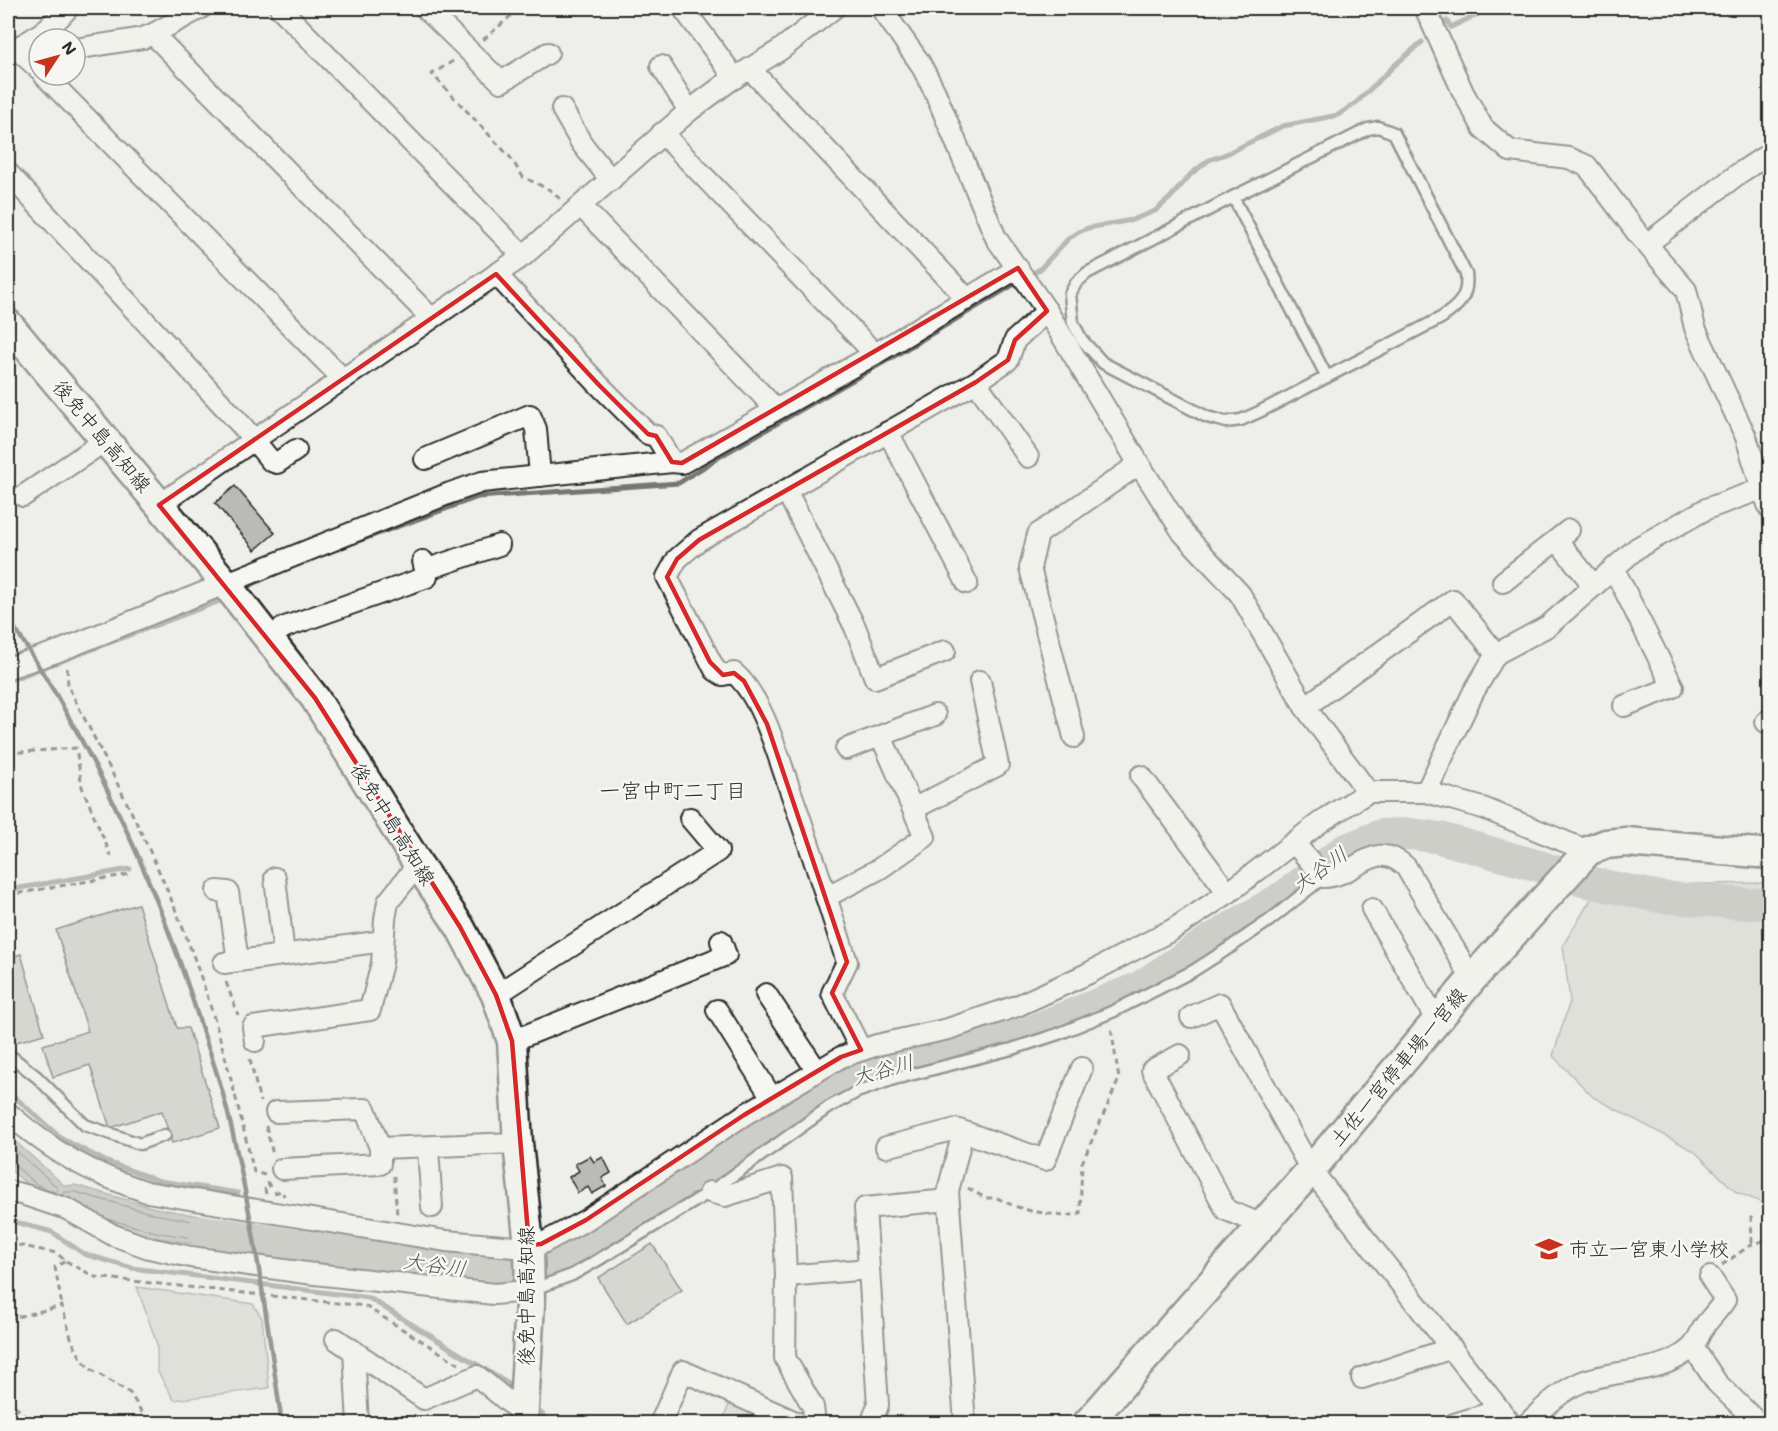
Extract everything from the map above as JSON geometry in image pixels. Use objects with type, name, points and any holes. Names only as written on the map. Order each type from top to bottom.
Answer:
[{"type":"main road","name":"後免中島高知線","points":[[9,329],[232,591],[315,698],[460,927],[496,994],[512,1041],[518,1143],[529,1250],[530,1304],[523,1421]]},
{"type":"main road","points":[[1587,852],[1606,844],[1626,842],[1770,854]]},
{"type":"main road","name":"土佐一宮停車場一宮線","points":[[1087,1424],[1311,1170],[1472,979],[1587,852]]},
{"type":"street","points":[[55,27],[68,8]]},
{"type":"street","points":[[87,47],[143,38],[201,8]]},
{"type":"street","points":[[280,8],[523,256]]},
{"type":"street","points":[[426,8],[501,82],[548,53]]},
{"type":"street","points":[[683,8],[743,74],[959,290],[966,300]]},
{"type":"street","points":[[159,504],[523,256],[689,111],[780,50],[834,8]]},
{"type":"street","points":[[881,8],[920,63],[949,123],[996,238],[1047,311],[1183,533],[1240,594],[1305,707],[1368,792]]},
{"type":"street","points":[[1425,8],[1463,92],[1483,128],[1510,151],[1569,158],[1587,166],[1638,234],[1686,290],[1695,328],[1746,436],[1766,487],[1770,509]]},
{"type":"street","points":[[153,34],[431,318]]},
{"type":"street","points":[[12,49],[27,43]]},
{"type":"street","points":[[12,49],[27,60]]},
{"type":"street","points":[[661,66],[689,111]]},
{"type":"street","points":[[56,87],[342,378]]},
{"type":"street","points":[[562,109],[582,144],[611,180]]},
{"type":"street","points":[[662,133],[875,354]]},
{"type":"street","points":[[1647,244],[1738,174],[1770,153]]},
{"type":"street","points":[[8,173],[244,428],[271,461],[277,463],[296,450]]},
{"type":"street","points":[[578,210],[768,401],[775,411]]},
{"type":"street","points":[[496,274],[598,384],[648,434],[656,436],[672,462]]},
{"type":"street","points":[[8,668],[232,591],[461,489],[482,482],[672,462],[682,463],[966,300],[1022,274]]},
{"type":"street","points":[[861,1050],[832,993],[847,962],[767,724],[744,681],[734,673],[723,675],[715,670],[667,577],[677,559],[699,540],[976,382],[1008,360],[1015,340],[1047,311]]},
{"type":"street","points":[[976,382],[1028,457]]},
{"type":"street","points":[[424,459],[530,415],[536,429],[540,476]]},
{"type":"street","points":[[888,432],[967,583]]},
{"type":"street","points":[[23,496],[105,441]]},
{"type":"street","points":[[1074,737],[1030,568],[1038,534],[1139,464]]},
{"type":"street","points":[[1426,792],[1473,693],[1496,654],[1548,626],[1638,548],[1706,509],[1766,487]]},
{"type":"street","points":[[786,490],[855,627],[875,678],[945,651]]},
{"type":"street","points":[[1503,582],[1563,535],[1594,586]]},
{"type":"street","points":[[269,637],[285,627],[427,577],[424,565],[499,545]]},
{"type":"street","points":[[1614,569],[1673,687],[1624,706]]},
{"type":"street","points":[[1305,707],[1453,600],[1496,654]]},
{"type":"street","points":[[913,809],[998,765],[980,681]]},
{"type":"street","points":[[846,749],[935,715]]},
{"type":"street","points":[[826,897],[879,869],[925,837],[881,736]]},
{"type":"street","points":[[1141,776],[1228,893]]},
{"type":"street","points":[[8,1113],[51,1149],[110,1179],[147,1192],[446,1241],[529,1250],[586,1220],[772,1098],[841,1057],[948,1029],[1017,1006],[1087,974],[1172,930],[1228,893],[1322,821],[1368,792],[1426,792],[1483,808],[1587,852]]},
{"type":"street","points":[[496,994],[718,851],[690,818]]},
{"type":"street","points":[[1294,843],[1324,877],[1335,877],[1371,858],[1385,855],[1396,858],[1406,867],[1472,979]]},
{"type":"street","points":[[252,1049],[253,1027],[370,1010],[382,963],[388,902],[418,864]]},
{"type":"street","points":[[275,878],[284,955]]},
{"type":"street","points":[[217,891],[228,892],[229,968],[284,955],[383,941]]},
{"type":"street","points":[[1372,909],[1437,1021]]},
{"type":"street","points":[[512,1041],[726,955],[721,941]]},
{"type":"street","points":[[766,993],[817,1071]]},
{"type":"street","points":[[1191,1017],[1220,1004],[1311,1170],[1506,1417]]},
{"type":"street","points":[[717,1010],[772,1098]]},
{"type":"street","points":[[1180,1055],[1152,1070],[1226,1210],[1263,1225]]},
{"type":"street","points":[[886,1147],[957,1129],[1044,1160],[1082,1068]]},
{"type":"street","points":[[268,1115],[364,1109],[380,1148],[380,1164],[277,1162]]},
{"type":"street","points":[[963,1132],[948,1191],[948,1200],[965,1424]]},
{"type":"street","points":[[380,1148],[518,1143]]},
{"type":"street","points":[[428,1148],[432,1207]]},
{"type":"street","points":[[8,1178],[16,1193],[67,1209],[113,1235],[149,1248],[191,1257],[306,1273],[494,1294],[528,1291]]},
{"type":"street","points":[[710,1192],[725,1196],[782,1178],[786,1276],[784,1358],[813,1407],[815,1424]]},
{"type":"street","points":[[871,1424],[878,1405],[865,1208],[948,1200]]},
{"type":"street","points":[[786,1276],[869,1269]]},
{"type":"street","points":[[1527,1424],[1559,1395],[1583,1382],[1598,1377],[1641,1370],[1670,1361],[1693,1347],[1706,1324],[1725,1300],[1710,1277]]},
{"type":"street","points":[[336,1339],[424,1399],[477,1376],[523,1421]]},
{"type":"street","points":[[1693,1347],[1717,1383],[1759,1424]]},
{"type":"street","points":[[1362,1378],[1452,1348]]},
{"type":"street","points":[[354,1351],[358,1424]]},
{"type":"street","points":[[660,1424],[683,1371],[800,1424]]},
{"type":"street","points":[[1454,1424],[1506,1417]]},
{"type":"lane","points":[[1378,127],[1387,129],[1394,133],[1466,274],[1468,286],[1462,300],[1448,313],[1327,376],[1241,420],[1226,422],[1207,417],[1102,363],[1082,340],[1073,323],[1070,294],[1076,283],[1087,273],[1233,197],[1368,129],[1378,127]]},
{"type":"lane","points":[[1233,197],[1327,376]]},
{"type":"lane","points":[[528,1291],[572,1275],[710,1192],[828,1107],[857,1092],[894,1079],[1012,1049],[1058,1034],[1114,1011],[1157,990],[1229,948],[1270,920],[1324,877]]},
{"type":"lane","points":[[8,1054],[37,1077],[85,1125],[140,1144],[165,1135]]},
{"type":"path","points":[[520,8],[469,50],[432,74],[510,157],[522,177],[550,190],[578,210]]},
{"type":"path","points":[[67,668],[68,686],[131,811],[198,967],[220,1037],[254,1172],[264,1174],[270,1187],[265,1189],[266,1196],[282,1191],[292,1217]]},
{"type":"path","points":[[8,753],[76,748],[82,787],[111,856]]},
{"type":"path","points":[[8,895],[130,874]]},
{"type":"path","points":[[229,968],[239,1016]]},
{"type":"path","points":[[252,1049],[277,1162]]},
{"type":"path","points":[[394,1174],[397,1216]]},
{"type":"path","points":[[1751,1216],[1752,1244]]},
{"type":"path","points":[[1710,1277],[1738,1251],[1767,1240]]},
{"type":"path","points":[[8,1243],[56,1253],[95,1277],[365,1306],[477,1376]]},
{"type":"path","points":[[66,1261],[55,1267],[62,1306],[72,1341],[89,1368],[130,1393],[149,1424]]},
{"type":"path","points":[[8,1318],[62,1306]]},
{"type":"path","points":[[8,1398],[32,1424]]},
{"type":"highlighted area","points":[[1018,268],[1047,311],[1015,340],[1008,360],[976,382],[699,540],[677,559],[667,577],[710,662],[723,675],[734,673],[744,681],[767,724],[847,962],[832,993],[861,1050],[841,1057],[744,1115],[586,1220],[541,1244],[529,1245],[512,1041],[496,995],[460,927],[315,698],[159,505],[496,274],[598,384],[648,434],[656,436],[672,462],[682,463]]},
{"type":"shaded area","points":[[1770,883],[1770,1206],[1736,1192],[1694,1151],[1593,1097],[1553,1056],[1570,1001],[1563,945],[1593,896],[1648,885]]},
{"type":"shaded area","points":[[137,1287],[253,1304],[262,1318],[269,1388],[174,1400],[157,1370],[157,1344]]},
{"type":"shaded area","points":[[732,1398],[785,1424],[721,1424]]},
{"type":"water","points":[[8,1135],[65,1186],[75,1185],[155,1208],[243,1224],[247,1252],[158,1238],[100,1223],[33,1189],[8,1168]]},
{"type":"building","points":[[235,486],[275,533],[255,550],[215,503]]},
{"type":"building","points":[[138,904],[177,1028],[188,1028],[220,1128],[172,1143],[162,1111],[110,1128],[90,1065],[53,1077],[43,1045],[88,1031],[56,930]]},
{"type":"building","points":[[21,954],[44,1034],[13,1043],[8,1025],[8,958]]},
{"type":"building","points":[[590,1156],[594,1162],[603,1157],[611,1173],[602,1178],[606,1186],[592,1194],[588,1187],[578,1193],[569,1177],[579,1171],[575,1164]]},
{"type":"building","points":[[652,1244],[682,1290],[627,1324],[598,1278]]},
{"type":"waterway","points":[[1442,25],[1447,21],[1451,27],[1491,8]]},
{"type":"waterway","points":[[323,554],[478,497],[679,483],[724,454],[1040,269],[1068,239],[1079,232],[1088,228],[1132,220],[1155,211],[1191,174],[1209,160],[1283,126],[1338,115],[1357,102],[1422,42]]},
{"type":"waterway","points":[[241,590],[265,578]]},
{"type":"waterway","points":[[8,681],[228,598]]},
{"type":"waterway","name":"大谷川","points":[[203,1231],[470,1271],[539,1270],[564,1258],[747,1144],[795,1108],[821,1092],[849,1078],[1023,1034],[1140,987],[1204,944],[1286,895],[1344,850],[1381,835],[1411,834],[1440,838],[1583,881],[1660,897],[1750,904],[1770,903]]},
{"type":"waterway","points":[[8,890],[130,869]]},
{"type":"waterway","points":[[8,1091],[61,1138],[105,1161],[160,1181],[238,1193]]},
{"type":"waterway","points":[[8,1220],[52,1232],[84,1254],[132,1268],[369,1298],[510,1385]]},
{"type":"waterway","points":[[538,1411],[543,1415],[542,1424]]},
{"type":"railway","points":[[8,618],[39,666],[95,765],[143,868],[184,975],[219,1081],[243,1179],[258,1260],[282,1424]]},
{"type":"place","name":"市立一宮東小学校","points":[[1549,1249]]},
{"type":"district","name":"一宮中町二丁目","points":[[673,791]]}]
